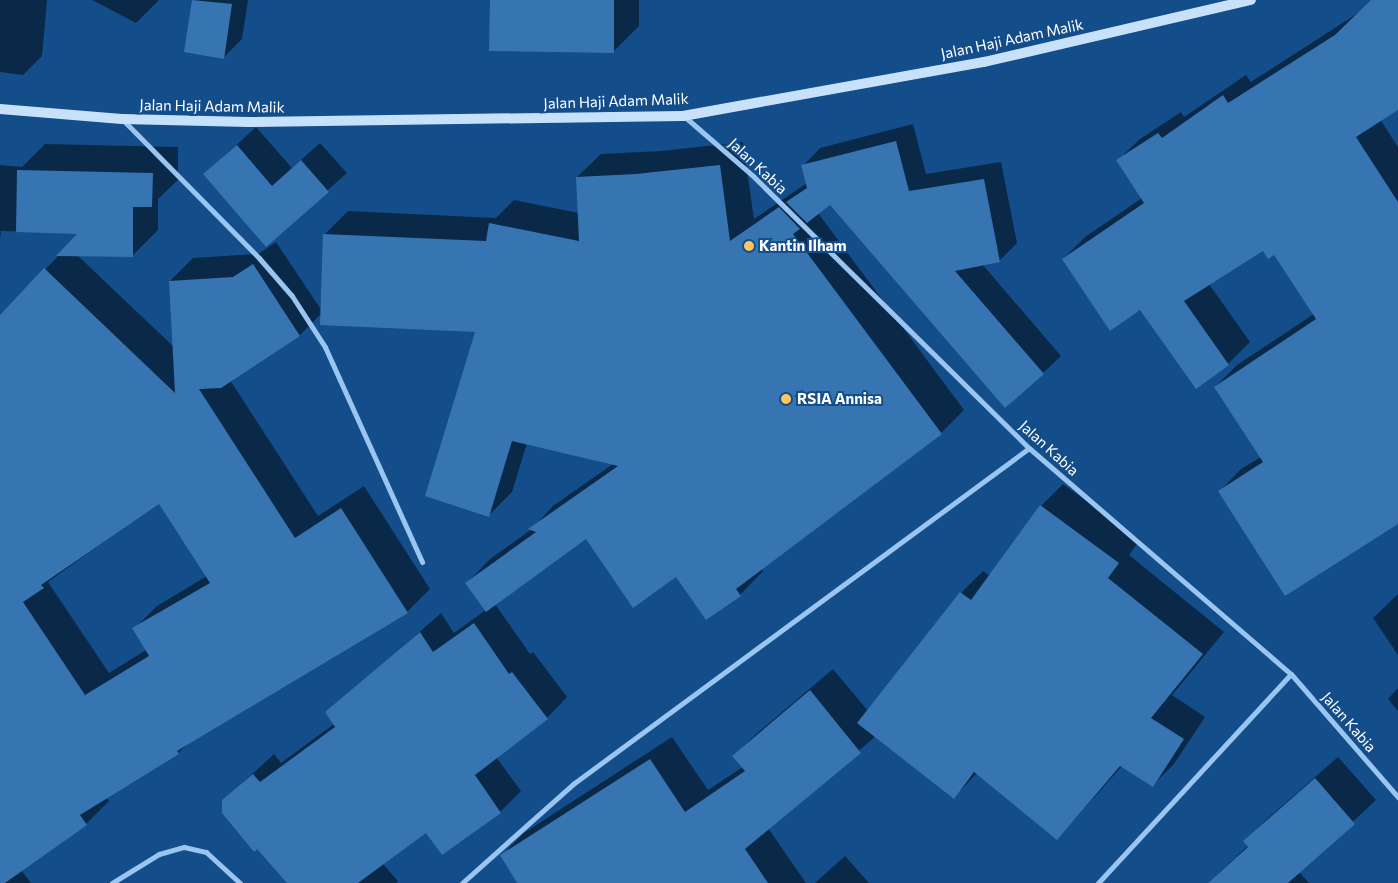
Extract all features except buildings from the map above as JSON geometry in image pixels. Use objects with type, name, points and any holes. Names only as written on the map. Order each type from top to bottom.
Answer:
[{"type":"main road","name":"Jalan Haji Adam Malik","points":[[0,108],[122,119],[418,122],[683,116],[984,62],[1248,1]]},
{"type":"street","name":"Jalan Kabia","points":[[683,116],[753,176],[1029,448],[1291,674],[1398,797]]},
{"type":"street","points":[[122,119],[259,258],[292,296],[325,347],[422,562]]},
{"type":"street","points":[[462,883],[573,784],[1029,448]]},
{"type":"street","points":[[1098,883],[1291,674]]},
{"type":"street","points":[[112,883],[159,854],[184,847],[206,852],[240,883]]},
{"type":"place","name":"Kantin Ilham","points":[[749,246]]},
{"type":"place","name":"RSIA Annisa","points":[[786,399]]}]
